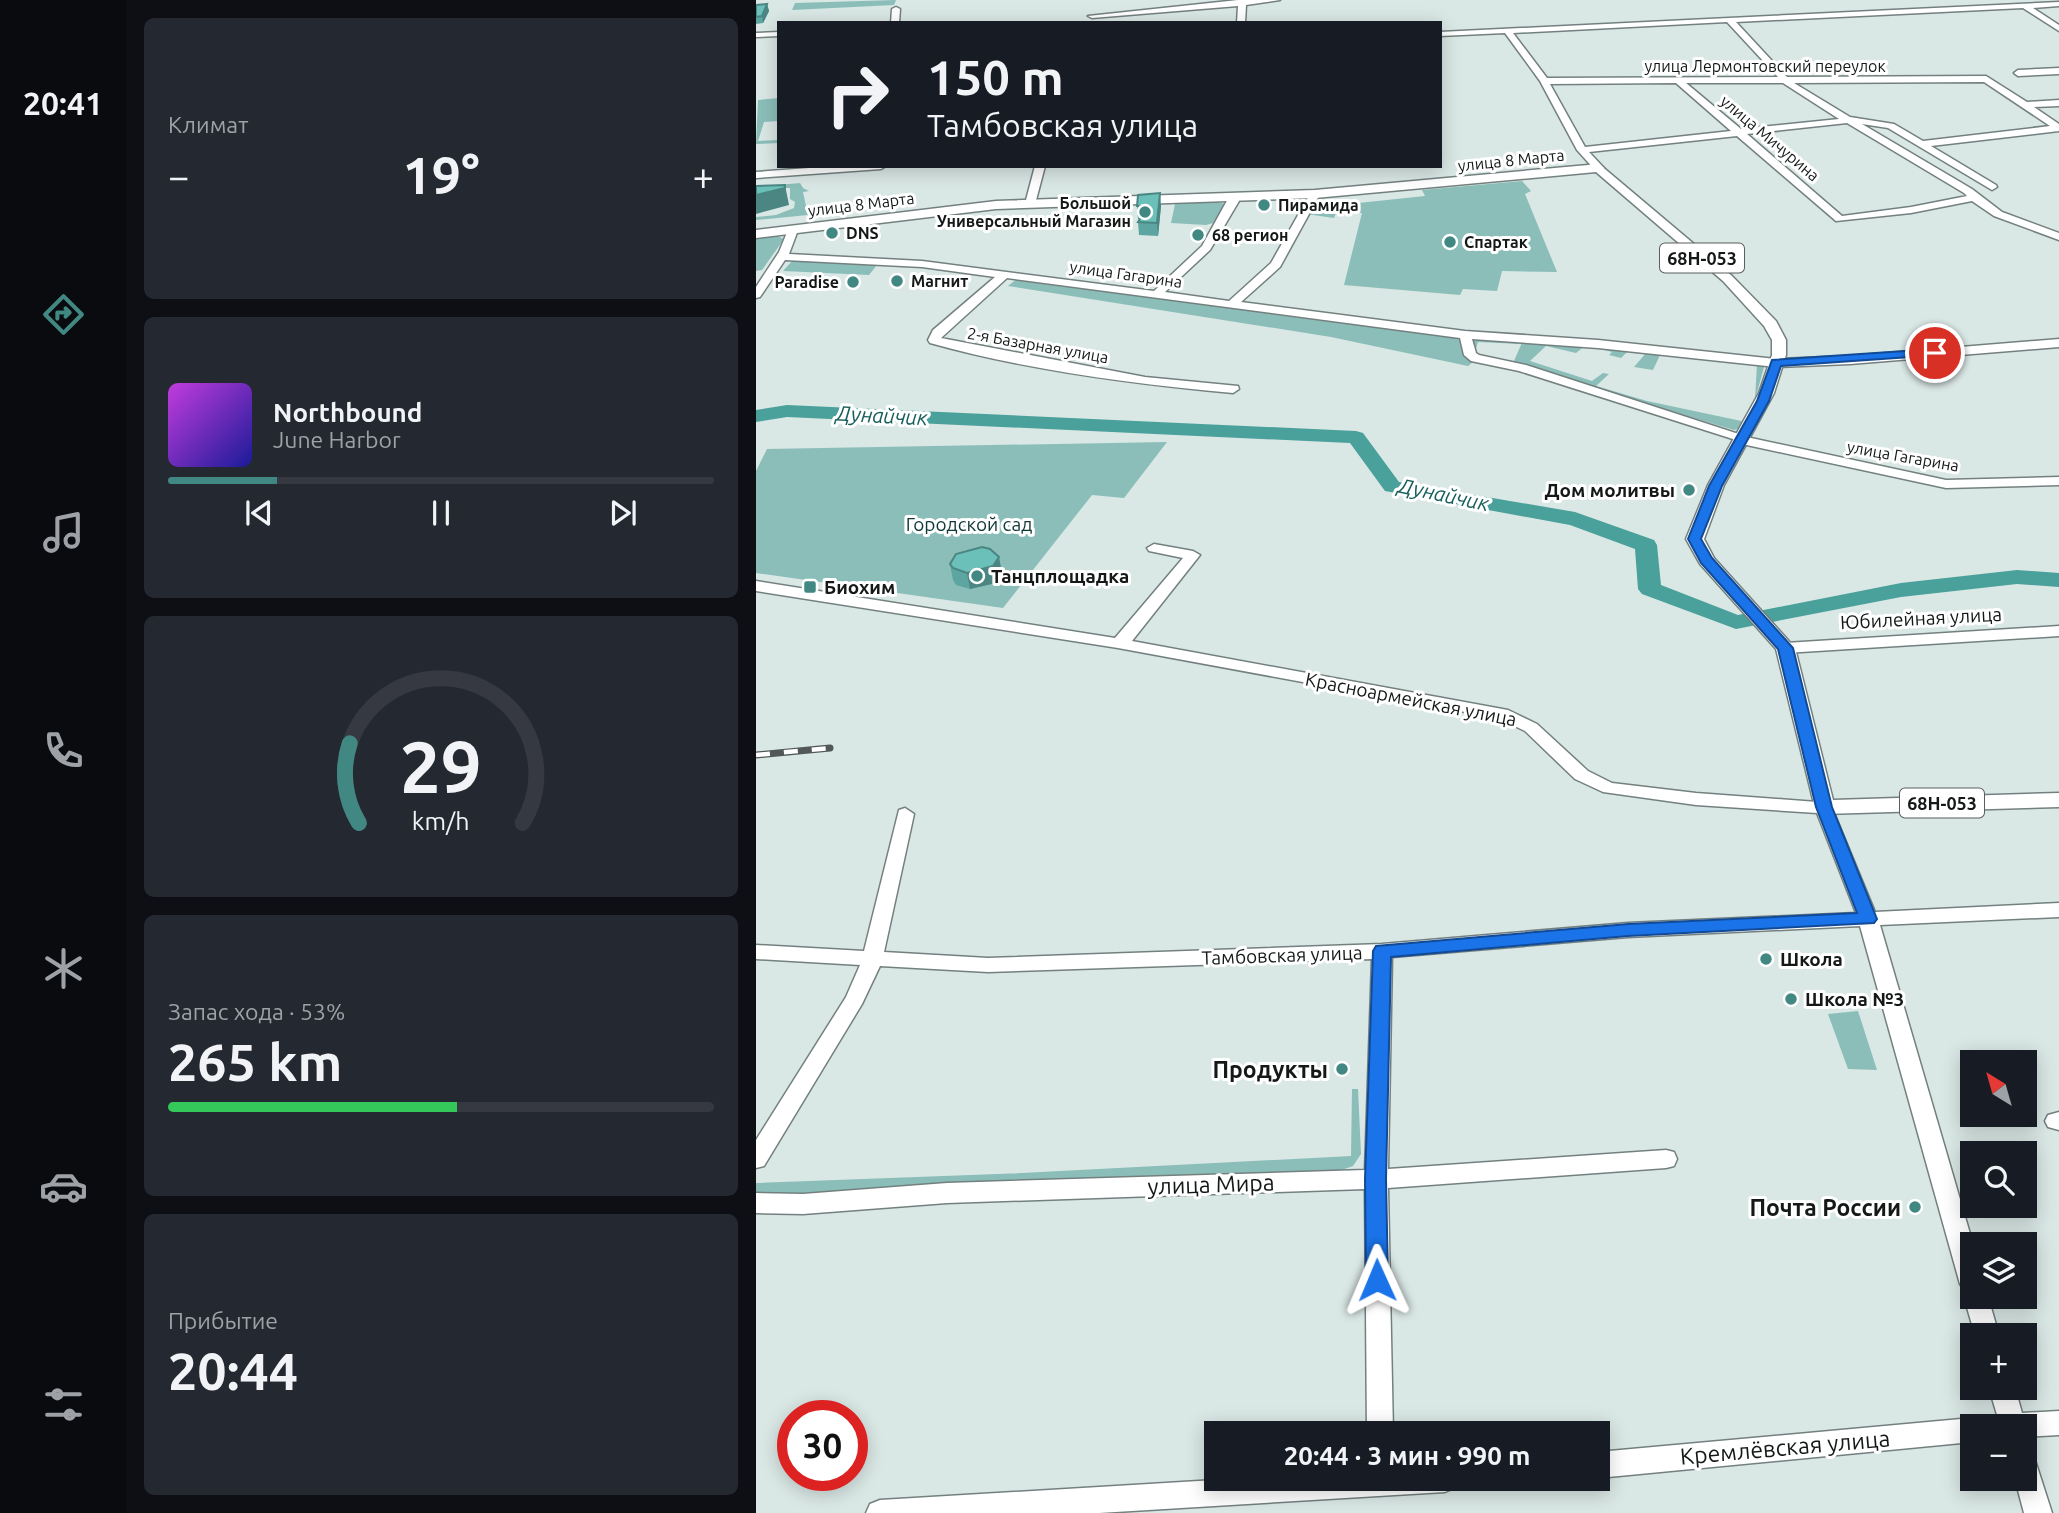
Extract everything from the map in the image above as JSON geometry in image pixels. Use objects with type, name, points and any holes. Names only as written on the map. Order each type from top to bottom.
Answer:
[{"type":"main road","name":"улица 8 Марта","points":[[756,234],[972,208],[1315,194],[1599,168]]},
{"type":"main road","name":"68Н-053","points":[[1599,168],[1766,316],[1779,340],[1776,363],[1763,401],[1715,486],[1695,539],[1706,560],[1785,648],[1824,807]]},
{"type":"main road","name":"Красноармейская улица","points":[[1824,807],[2059,800]]},
{"type":"street","points":[[1090,16],[1276,0]]},
{"type":"street","points":[[1875,0],[1891,13]]},
{"type":"street","points":[[1241,21],[1242,1]]},
{"type":"street","points":[[1442,34],[2059,4]]},
{"type":"street","points":[[2024,5],[2059,29]]},
{"type":"street","points":[[895,21],[897,9]]},
{"type":"street","points":[[1731,22],[1786,80],[1812,99],[1880,137],[1976,197],[1998,214],[2059,237]]},
{"type":"street","points":[[1508,32],[1544,81],[1582,150],[1599,168]]},
{"type":"street","points":[[756,36],[777,34]]},
{"type":"street","points":[[2018,73],[2059,71]]},
{"type":"street","name":"улица Лермонтовский переулок","points":[[1544,81],[1986,79],[2024,105]]},
{"type":"street","name":"улица Мичурина","points":[[1680,82],[1840,219],[1911,210],[1976,197]]},
{"type":"street","points":[[2024,105],[2059,103]]},
{"type":"street","points":[[2024,105],[2059,128]]},
{"type":"street","points":[[1582,150],[1850,120],[1891,126],[1992,187]]},
{"type":"street","points":[[1924,144],[2059,128]]},
{"type":"street","points":[[1880,137],[1910,137]]},
{"type":"street","points":[[756,175],[853,168]]},
{"type":"street","points":[[1030,204],[1039,168]]},
{"type":"street","points":[[1231,305],[1276,265],[1315,194]]},
{"type":"street","points":[[1156,295],[1206,248],[1234,197]]},
{"type":"street","points":[[756,295],[782,257],[793,230]]},
{"type":"street","name":"улица Гагарина","points":[[782,257],[922,264],[1465,335],[1776,363],[1850,360],[2059,343]]},
{"type":"street","points":[[756,273],[772,272]]},
{"type":"street","name":"2-я Базарная улица","points":[[1004,275],[937,332],[934,340],[962,348],[1145,381],[1233,389]]},
{"type":"street","name":"улица Гагарина","points":[[1465,335],[1470,355],[1477,359],[1521,368],[1743,439],[1946,484],[2059,481]]},
{"type":"street","points":[[1118,643],[1127,637],[1193,555],[1154,548]]},
{"type":"street","name":"Красноармейская улица","points":[[756,586],[1118,643],[1514,717],[1545,737],[1570,766],[1597,784],[1685,799],[1824,807]]},
{"type":"street","name":"Юбилейная улица","points":[[1785,648],[2059,631]]},
{"type":"street","points":[[1824,807],[1868,919],[1960,1242]]},
{"type":"street","points":[[756,1159],[855,999],[872,961],[905,814]]},
{"type":"street","name":"Тамбовская улица","points":[[756,952],[872,961],[988,965],[1382,951],[1628,930],[2059,910]]},
{"type":"street","points":[[1380,1421],[1376,1179],[1382,951]]},
{"type":"street","name":"улица Мира","points":[[756,1203],[803,1204],[947,1193],[1376,1179],[1666,1159]]},
{"type":"street","points":[[2037,1424],[2059,1423]]},
{"type":"street","name":"Кремлёвская улица","points":[[1610,1464],[1960,1431]]},
{"type":"street","points":[[880,1513],[1236,1491]]},
{"type":"street","points":[[2032,1491],[2038,1513]]},
{"type":"green space","points":[[896,0],[894,5],[792,10],[795,3]]},
{"type":"green space","points":[[777,98],[777,121],[764,122],[758,141],[777,140],[777,143],[756,144],[758,100]]},
{"type":"green space","name":"Спартак","points":[[1522,181],[1531,191],[1525,194],[1557,272],[1502,271],[1497,291],[1463,289],[1460,295],[1344,285],[1362,213],[1336,213],[1334,218],[1306,214],[1320,205],[1347,208],[1349,204],[1425,196],[1422,190]]},
{"type":"green space","points":[[800,183],[809,191],[803,192],[808,215],[756,220],[756,217],[776,215],[794,208],[795,202],[790,199],[790,188],[756,187]]},
{"type":"green space","points":[[1212,201],[1225,204],[1217,222],[1206,225],[1171,223],[1175,204]]},
{"type":"green space","points":[[777,236],[784,239],[762,270],[756,271],[756,238]]},
{"type":"green space","points":[[792,261],[877,265],[869,275],[783,271]]},
{"type":"green space","points":[[1017,279],[1455,338],[1461,340],[1474,361],[1468,366],[1331,337],[1008,286]]},
{"type":"green space","points":[[1467,339],[1586,345],[1576,353],[1546,346],[1530,361],[1592,381],[1603,373],[1609,374],[1596,386],[1647,401],[1746,422],[1741,428],[1734,430],[1522,367],[1477,358],[1472,354]],"holes":[[[1478,342],[1521,344],[1514,361],[1474,355]]]},
{"type":"green space","points":[[1587,345],[1756,364],[1660,355],[1653,370],[1634,367],[1646,353],[1628,351],[1621,358],[1609,355],[1612,352]]},
{"type":"green space","points":[[1757,364],[1764,367],[1755,400]]},
{"type":"green space","name":"Городской сад","points":[[1167,442],[1124,498],[1092,495],[1003,608],[756,573],[756,471],[767,449]]},
{"type":"green space","points":[[1858,1011],[1877,1070],[1848,1069],[1828,1014]]},
{"type":"green space","points":[[1352,1089],[1358,1089],[1361,1154],[1353,1166],[1336,1172],[756,1200],[756,1183],[1351,1156]]},
{"type":"building","points":[[767,4],[762,16],[756,17],[756,5]]},
{"type":"building","points":[[785,185],[785,188],[756,195],[756,186]]},
{"type":"building","points":[[1160,193],[1157,223],[1138,222],[1148,206],[1137,206],[1138,195]]},
{"type":"building","points":[[982,547],[990,549],[999,557],[993,566],[967,573],[953,568],[950,564],[956,554]]},
{"type":"waterway","name":"Дунайчик","points":[[756,416],[787,411],[1356,437],[1392,487],[1575,519],[1646,545],[1650,589],[1736,622],[1901,590],[2017,577],[2059,580]]},
{"type":"railway","points":[[756,755],[830,748]]},
{"type":"place","name":"Пирамида","points":[[1264,205]]},
{"type":"place","name":"Большой Универсальный Магазин","points":[[1145,212]]},
{"type":"place","name":"DNS","points":[[832,233]]},
{"type":"place","name":"68 регион","points":[[1198,235]]},
{"type":"place","name":"Спартак","points":[[1450,242]]},
{"type":"place","name":"Магнит","points":[[897,281]]},
{"type":"place","name":"Paradise","points":[[853,282]]},
{"type":"place","name":"Дом молитвы","points":[[1689,490]]},
{"type":"place","name":"Танцплощадка","points":[[977,576]]},
{"type":"place","name":"Биохим","points":[[810,587]]},
{"type":"place","name":"Школа","points":[[1766,959]]},
{"type":"place","name":"Школа №3","points":[[1791,999]]},
{"type":"place","name":"Продукты","points":[[1342,1069]]},
{"type":"place","name":"Почта России","points":[[1915,1207]]},
{"type":"route","points":[[1377,1280],[1376,1179],[1382,951],[1628,930],[1868,919],[1824,807],[1785,648],[1706,560],[1695,539],[1715,486],[1763,401],[1776,363],[1935,353]]}]
